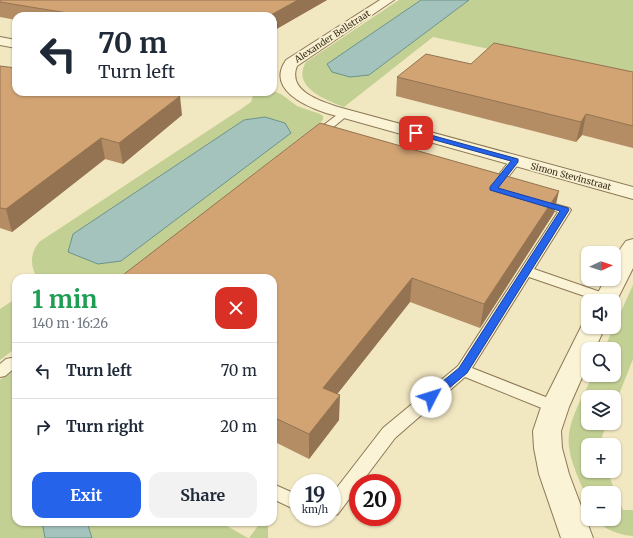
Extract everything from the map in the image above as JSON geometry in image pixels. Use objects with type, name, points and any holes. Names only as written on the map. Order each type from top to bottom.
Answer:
[{"type":"street","name":"Alexander Bellstraat","points":[[281,80],[288,67],[295,59],[388,0]]},
{"type":"street","points":[[0,41],[12,43]]},
{"type":"street","name":"Simon Stevinstraat","points":[[281,80],[308,100],[345,113],[633,193]]},
{"type":"street","points":[[609,294],[633,245]]},
{"type":"street","points":[[577,538],[554,474],[548,448],[547,431],[554,407],[590,334]]},
{"type":"lane","points":[[304,145],[345,113]]},
{"type":"lane","points":[[315,137],[330,141]]},
{"type":"lane","points":[[493,189],[516,160]]},
{"type":"lane","points":[[478,184],[507,193]]},
{"type":"lane","points":[[341,496],[389,433],[463,370],[565,210],[529,199]]},
{"type":"lane","points":[[526,271],[589,294]]},
{"type":"lane","points":[[463,370],[554,407]]},
{"type":"lane","points":[[277,493],[289,499]]},
{"type":"green space","points":[[399,0],[421,0],[327,64],[369,75],[469,0],[633,0],[633,80],[433,37],[344,107],[328,101],[307,85],[303,79],[303,71],[306,62]]},
{"type":"green space","points":[[277,92],[297,106],[320,114],[323,116],[323,120],[125,274],[35,274],[32,260],[34,251],[39,242],[251,102],[253,96],[277,96]],"holes":[[[265,117],[285,123],[98,264],[69,252],[73,234],[244,120]]]},
{"type":"green space","points":[[633,285],[633,359],[621,390],[586,390],[590,382],[621,382],[621,342],[607,342],[611,334],[621,334],[621,311]]},
{"type":"green space","points":[[12,301],[12,351],[0,360],[0,309]]},
{"type":"green space","points":[[12,370],[12,526],[43,526],[45,538],[0,538],[0,380]]},
{"type":"green space","points":[[581,400],[581,430],[604,430],[602,438],[581,438],[581,478],[610,478],[613,486],[581,486],[572,461],[569,447],[570,428]]},
{"type":"green space","points":[[621,505],[623,510],[633,510],[633,536],[608,529],[603,526],[621,526]]},
{"type":"green space","points":[[88,526],[227,526],[248,538],[92,538]]},
{"type":"green space","points":[[258,526],[268,526],[268,538],[249,538]]},
{"type":"water","points":[[421,0],[469,0],[369,75],[350,77],[332,72],[327,64]]},
{"type":"water","points":[[265,117],[285,123],[291,133],[121,261],[98,264],[68,252],[73,234],[244,120]]},
{"type":"water","points":[[43,526],[88,526],[92,538],[45,538]]},
{"type":"building","points":[[0,0],[298,0],[276,12],[61,12],[0,2]]},
{"type":"building","points":[[494,43],[633,72],[633,126],[586,114],[581,122],[397,77],[426,54],[471,64]]},
{"type":"building","points":[[0,66],[12,68],[12,96],[180,96],[119,143],[101,138],[6,209],[0,208]]},
{"type":"building","points":[[320,123],[559,191],[484,304],[412,278],[323,388],[340,395],[309,434],[277,419],[277,274],[124,274]]},
{"type":"route","points":[[416,133],[516,160],[493,189],[565,210],[463,370],[431,397]]}]
